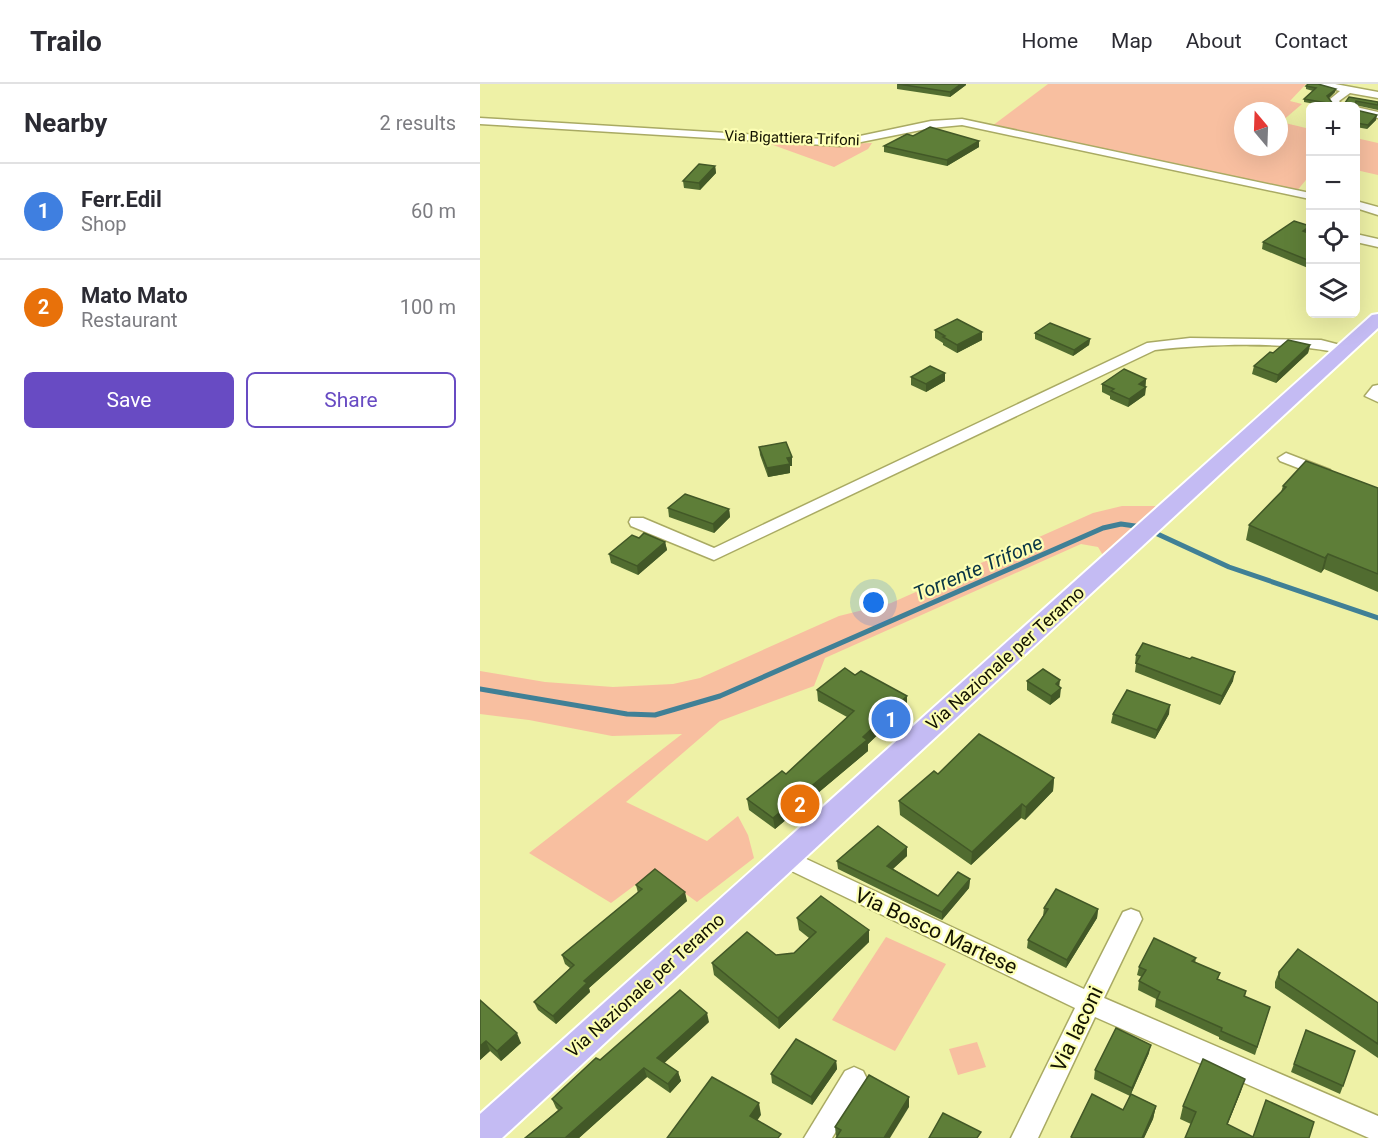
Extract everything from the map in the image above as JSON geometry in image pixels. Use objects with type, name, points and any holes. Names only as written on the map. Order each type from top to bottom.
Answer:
[{"type":"main road","name":"Via Nazionale per Teramo","points":[[480,1136],[1378,319]]},
{"type":"street","points":[[1319,84],[1378,95]]},
{"type":"street","points":[[1335,102],[1334,100],[1348,89]]},
{"type":"street","points":[[1360,111],[1378,115]]},
{"type":"street","name":"Via Bigattiera Trifoni","points":[[480,121],[842,143],[874,140],[934,124],[962,122],[1306,195]]},
{"type":"street","points":[[1360,206],[1378,211]]},
{"type":"street","points":[[1360,239],[1378,243]]},
{"type":"street","points":[[637,522],[714,555],[1152,346],[1190,342],[1321,344],[1343,350]]},
{"type":"street","points":[[1378,389],[1372,396],[1378,398]]},
{"type":"street","points":[[1286,458],[1337,479]]},
{"type":"street","name":"Via Bosco Martese","points":[[784,858],[1089,1003],[1378,1129]]},
{"type":"street","name":"Via Iaconi","points":[[1024,1138],[1131,919]]},
{"type":"street","points":[[817,1138],[854,1079]]},
{"type":"shaded area","points":[[1048,84],[1306,84],[1290,101],[1302,104],[1288,116],[1288,102],[1234,102],[1234,156],[1288,156],[1288,124],[1306,128],[1306,180],[1296,192],[992,126]]},
{"type":"shaded area","points":[[1360,139],[1378,143],[1378,175],[1360,171]]},
{"type":"shaded area","points":[[762,141],[872,143],[868,149],[834,167]]},
{"type":"shaded area","points":[[1122,506],[1156,506],[1104,557],[1098,547],[1081,544],[825,658],[814,686],[720,721],[626,802],[707,841],[738,816],[748,835],[754,858],[697,902],[654,871],[611,903],[529,853],[682,734],[612,736],[529,720],[480,714],[480,671],[545,682],[613,687],[673,684],[700,678],[839,616],[891,603],[1093,513]]},
{"type":"shaded area","points":[[886,937],[946,964],[895,1051],[832,1020]]},
{"type":"shaded area","points":[[977,1042],[986,1067],[958,1075],[949,1049]]},
{"type":"building","points":[[898,84],[961,84],[950,92]]},
{"type":"building","points":[[1318,84],[1336,89],[1327,96],[1332,102],[1321,102],[1304,99],[1316,88],[1306,86]]},
{"type":"building","points":[[1349,97],[1378,102],[1378,105],[1356,101],[1346,102]]},
{"type":"building","points":[[1360,111],[1377,115],[1368,125],[1360,124]]},
{"type":"building","points":[[930,127],[979,141],[947,160],[884,146],[907,134],[913,136]]},
{"type":"building","points":[[699,164],[715,166],[699,183],[683,181]]},
{"type":"building","points":[[1294,221],[1306,225],[1303,231],[1306,232],[1306,259],[1263,242]]},
{"type":"building","points":[[957,319],[982,332],[957,345],[935,330]]},
{"type":"building","points":[[1050,323],[1090,339],[1074,350],[1035,333]]},
{"type":"building","points":[[1288,340],[1310,345],[1278,375],[1254,366],[1270,352],[1273,353]]},
{"type":"building","points":[[930,366],[945,373],[926,384],[911,377]]},
{"type":"building","points":[[1124,369],[1146,379],[1139,384],[1146,387],[1129,399],[1102,384]]},
{"type":"building","points":[[786,442],[792,457],[787,458],[790,464],[767,468],[759,447]]},
{"type":"building","points":[[1306,461],[1378,488],[1378,574],[1328,554],[1325,558],[1249,525],[1286,487],[1283,486]]},
{"type":"building","points":[[685,494],[729,509],[713,524],[668,508]]},
{"type":"building","points":[[644,533],[665,542],[637,566],[609,554],[632,535],[639,538]]},
{"type":"building","points":[[1143,643],[1235,672],[1222,696],[1136,663],[1140,656],[1136,655]]},
{"type":"building","points":[[845,668],[855,675],[861,671],[907,696],[863,737],[867,740],[773,818],[747,799],[782,771],[786,774],[854,711],[817,690]]},
{"type":"building","points":[[1043,669],[1060,680],[1056,684],[1061,688],[1051,696],[1027,681]]},
{"type":"building","points":[[1127,690],[1170,705],[1157,730],[1113,714]]},
{"type":"building","points":[[979,734],[1054,778],[1026,807],[1022,804],[972,852],[899,801],[934,771],[938,774]]},
{"type":"building","points":[[878,826],[907,847],[887,866],[938,896],[958,872],[970,879],[942,912],[837,861]]},
{"type":"building","points":[[655,869],[685,892],[584,981],[587,983],[553,1016],[534,1002],[574,965],[562,955],[642,889],[636,885]]},
{"type":"building","points":[[1056,889],[1098,909],[1067,960],[1028,940],[1048,909],[1044,908]]},
{"type":"building","points":[[821,896],[869,930],[778,1018],[712,963],[747,932],[776,955],[794,953],[816,932],[797,918]]},
{"type":"building","points":[[1154,938],[1196,958],[1192,961],[1220,973],[1217,979],[1246,991],[1244,996],[1270,1007],[1257,1047],[1221,1031],[1222,1028],[1157,999],[1160,992],[1139,981],[1146,970],[1139,967]]},
{"type":"building","points":[[1298,949],[1378,1003],[1378,1044],[1279,978],[1279,972]]},
{"type":"building","points":[[680,990],[707,1013],[657,1058],[678,1072],[668,1084],[644,1068],[565,1138],[525,1138],[562,1108],[552,1099],[596,1058],[600,1060]]},
{"type":"building","points":[[480,1000],[517,1033],[497,1051],[486,1041],[480,1046]]},
{"type":"building","points":[[1116,1028],[1151,1045],[1132,1088],[1095,1070]]},
{"type":"building","points":[[1306,1030],[1355,1051],[1343,1086],[1294,1064]]},
{"type":"building","points":[[796,1039],[836,1061],[811,1097],[771,1074]]},
{"type":"building","points":[[1203,1059],[1245,1079],[1227,1124],[1253,1137],[1266,1100],[1314,1122],[1309,1138],[1185,1138],[1196,1112],[1183,1106]]},
{"type":"building","points":[[869,1075],[909,1097],[884,1138],[836,1138],[841,1130],[835,1127]]},
{"type":"building","points":[[712,1077],[759,1103],[750,1116],[781,1134],[778,1138],[667,1138]]},
{"type":"building","points":[[1092,1094],[1123,1110],[1131,1094],[1156,1106],[1142,1138],[1071,1137]]},
{"type":"building","points":[[943,1113],[981,1132],[977,1138],[929,1138]]},
{"type":"waterway","name":"Torrente Trifone","points":[[480,689],[627,714],[655,715],[720,696],[1103,528],[1121,524],[1142,527]]},
{"type":"waterway","name":"Torrente Trifone","points":[[1151,531],[1229,567],[1378,618]]},
{"type":"place","name":"Ferr.Edil","points":[[891,719]]},
{"type":"place","name":"Mato Mato","points":[[800,804]]}]
